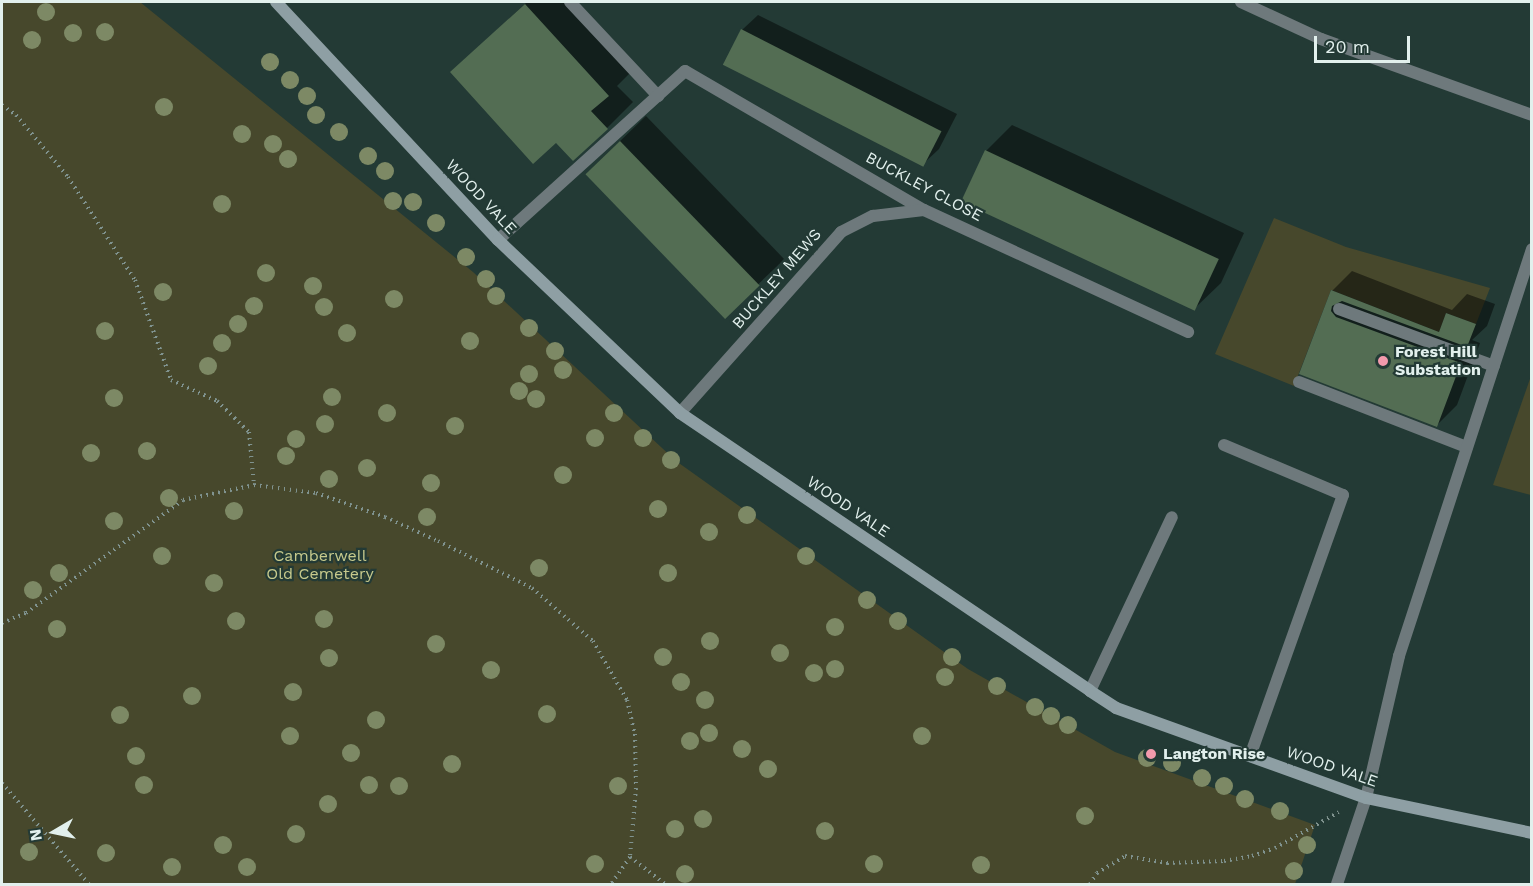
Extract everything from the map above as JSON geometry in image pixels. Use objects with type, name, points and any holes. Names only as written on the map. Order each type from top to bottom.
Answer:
[{"type":"street","name":"WOOD VALE","points":[[276,2],[498,240],[680,413],[1090,691],[1116,708],[1366,798],[1532,833]]},
{"type":"street","points":[[570,2],[657,96]]},
{"type":"street","points":[[1241,2],[1321,39],[1532,115]]},
{"type":"street","name":"BUCKLEY CLOSE","points":[[498,240],[685,71],[924,210],[1188,332]]},
{"type":"street","name":"BUCKLEY MEWS","points":[[680,413],[841,232],[873,216],[924,210]]},
{"type":"street","points":[[1337,885],[1366,798],[1399,656],[1532,249]]},
{"type":"street","points":[[1339,309],[1494,366]]},
{"type":"street","points":[[1299,382],[1467,447]]},
{"type":"street","points":[[1224,445],[1343,495],[1250,756]]},
{"type":"street","points":[[1090,691],[1172,517]]},
{"type":"path","points":[[2,105],[16,115],[68,177],[135,280],[171,380],[217,401],[249,432],[254,485]]},
{"type":"path","points":[[2,623],[26,613],[183,500],[254,485],[316,493],[385,517],[532,588],[592,641],[627,700],[635,734],[636,788],[630,857],[611,885]]},
{"type":"path","points":[[2,783],[89,885]]},
{"type":"path","points":[[1090,885],[1097,873],[1125,856],[1167,863],[1252,856],[1275,848],[1366,798]]},
{"type":"path","points":[[630,857],[665,885]]},
{"type":"green space","name":"Camberwell Old Cemetery","points":[[2,2],[140,2],[473,272],[676,461],[968,669],[1115,752],[1315,825],[1295,884],[2,884]]},
{"type":"green space","points":[[1274,218],[1346,247],[1490,288],[1476,324],[1446,313],[1439,332],[1331,290],[1294,386],[1215,354]]},
{"type":"green space","points":[[1531,376],[1531,495],[1493,485]]},
{"type":"building","points":[[525,4],[609,96],[591,111],[608,129],[573,161],[556,143],[533,164],[450,72]]},
{"type":"building","points":[[741,29],[941,131],[923,167],[723,65]]},
{"type":"building","points":[[620,141],[760,286],[725,319],[585,174]]},
{"type":"building","points":[[985,150],[1219,259],[1195,311],[961,202]]},
{"type":"building","name":"Forest Hill Substation","points":[[1331,290],[1439,332],[1446,313],[1476,324],[1467,347],[1342,301],[1332,306],[1331,311],[1336,317],[1461,363],[1437,427],[1299,374]]},
{"type":"place","name":"Forest Hill Substation","points":[[1383,361]]},
{"type":"place","name":"Langton Rise","points":[[1151,754]]}]
